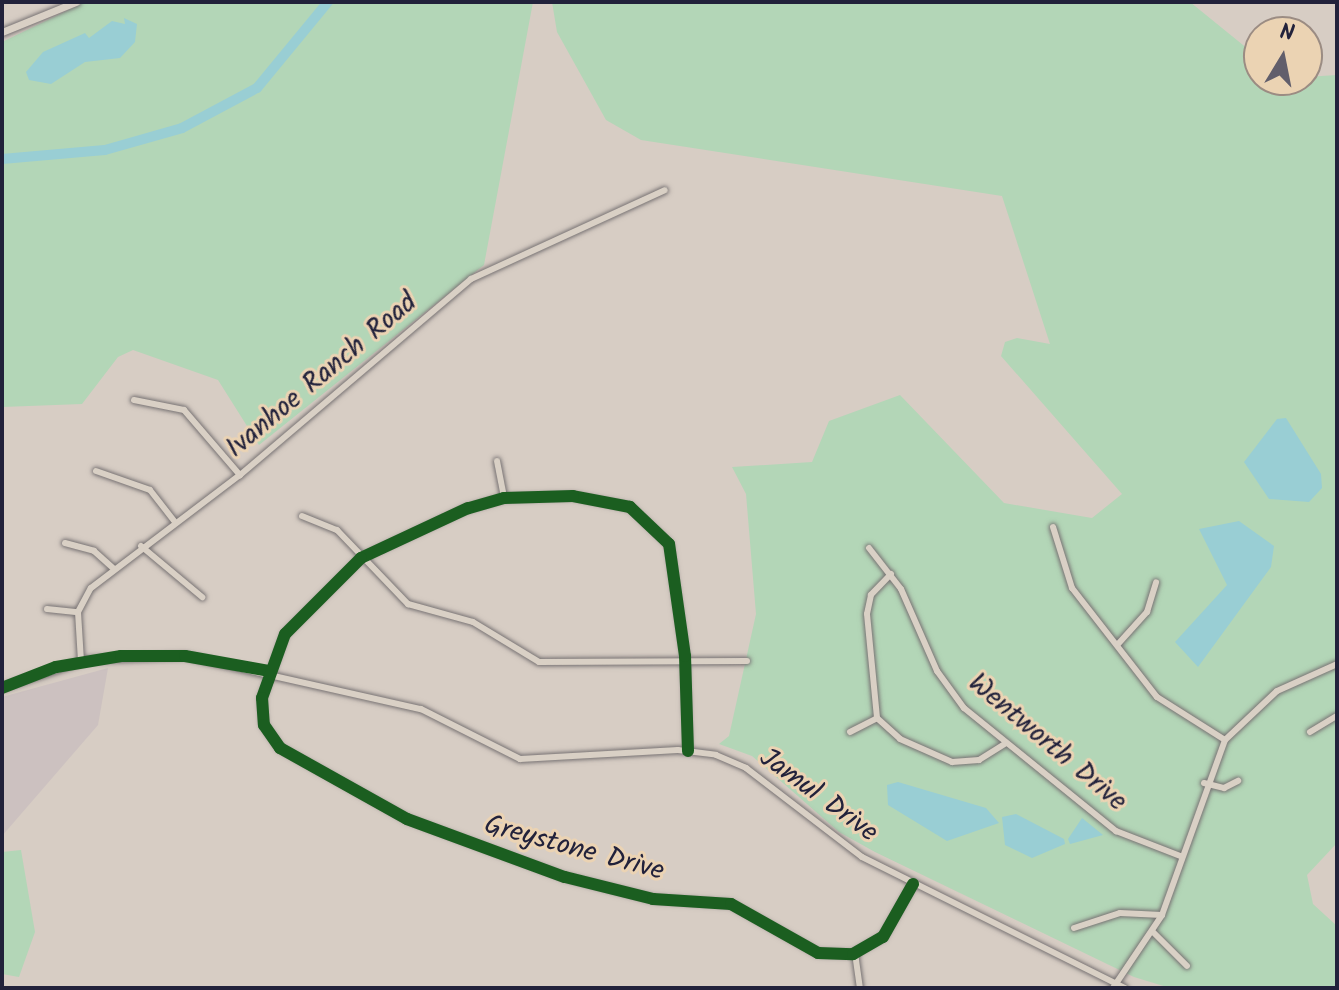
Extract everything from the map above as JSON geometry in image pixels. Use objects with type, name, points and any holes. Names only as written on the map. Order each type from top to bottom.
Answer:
[{"type":"main road","points":[[2,32],[76,2]]},
{"type":"street","name":"Ivanhoe Ranch Road","points":[[78,612],[114,569],[141,546],[240,475],[492,264],[665,190]]},
{"type":"street","points":[[134,400],[184,410],[240,475]]},
{"type":"street","points":[[497,461],[504,498]]},
{"type":"street","points":[[96,471],[150,490],[174,521]]},
{"type":"street","name":"Greystone Drive","points":[[688,751],[685,656],[674,560],[649,519],[612,501],[504,498],[441,518],[361,558],[293,622],[269,671],[261,713],[276,744],[407,819],[544,872],[653,899],[714,899],[809,950],[855,953]]},
{"type":"street","points":[[302,516],[337,530],[408,604],[473,622],[544,664],[685,656],[747,661]]},
{"type":"street","points":[[1053,527],[1072,588],[1168,708],[1225,740]]},
{"type":"street","points":[[65,543],[94,551],[114,569]]},
{"type":"street","points":[[141,546],[202,597]]},
{"type":"street","name":"Wentworth Drive","points":[[869,548],[891,574],[942,679],[1006,743],[1122,835],[1180,856]]},
{"type":"street","points":[[891,574],[871,595],[867,614],[877,718],[900,739],[952,762],[979,760],[1006,743]]},
{"type":"street","points":[[1119,643],[1147,612],[1156,582]]},
{"type":"street","points":[[47,609],[78,612],[81,661]]},
{"type":"street","name":"Jamul Drive","points":[[2,688],[81,661],[169,655],[269,671],[421,709],[520,759],[688,751],[746,768],[830,838],[913,884],[1114,986],[1125,988]]},
{"type":"street","points":[[1114,986],[1162,915],[1204,783],[1225,740],[1277,691],[1337,664]]},
{"type":"street","points":[[1310,732],[1337,716]]},
{"type":"street","points":[[850,732],[877,718]]},
{"type":"street","points":[[1204,783],[1224,788],[1238,781]]},
{"type":"street","points":[[860,988],[855,953],[883,937],[913,884]]},
{"type":"street","points":[[1074,928],[1120,913],[1162,915]]},
{"type":"street","points":[[1153,932],[1187,966]]},
{"type":"shaded area","points":[[108,668],[98,725],[2,836],[2,697]]},
{"type":"green space","points":[[85,2],[533,2],[484,265],[259,445],[218,380],[133,350],[118,357],[82,404],[2,407],[2,42]]},
{"type":"green space","points":[[552,2],[1190,2],[1243,45],[1243,96],[1323,96],[1323,76],[1337,75],[1337,843],[1307,875],[1313,904],[1337,926],[1337,988],[1170,988],[1134,977],[839,832],[752,756],[719,744],[729,736],[756,614],[746,494],[732,467],[812,462],[829,421],[900,395],[1004,503],[1092,518],[1122,494],[1001,356],[1005,342],[1017,338],[1050,344],[1002,196],[641,140],[606,120],[557,32]]},
{"type":"green space","points":[[21,850],[35,932],[19,977],[2,974],[2,852]]},
{"type":"water","points":[[124,18],[137,24],[135,42],[120,58],[85,62],[51,84],[29,80],[26,72],[43,52],[85,33],[89,38],[112,21],[125,24]]},
{"type":"water","points":[[1286,418],[1321,474],[1322,488],[1309,502],[1269,499],[1244,462],[1277,419]]},
{"type":"water","points":[[1239,521],[1274,546],[1271,567],[1198,667],[1175,642],[1227,585],[1199,529]]},
{"type":"water","points":[[898,782],[986,808],[999,823],[947,841],[888,805],[887,785]]},
{"type":"water","points":[[1016,814],[1064,839],[1065,844],[1032,858],[1005,845],[1002,817]]},
{"type":"water","points":[[1082,818],[1103,835],[1070,844],[1068,839]]},
{"type":"waterway","points":[[2,159],[105,150],[182,128],[257,88],[328,2]]},
{"type":"cycle path","points":[[688,751],[685,656],[669,544],[630,507],[573,496],[504,498],[468,508],[361,558],[285,634],[262,698],[264,725],[280,748],[407,819],[565,877],[653,899],[731,904],[818,953],[853,954],[883,937],[913,884]]},
{"type":"cycle path","points":[[2,688],[56,667],[121,656],[185,656],[269,671]]}]
